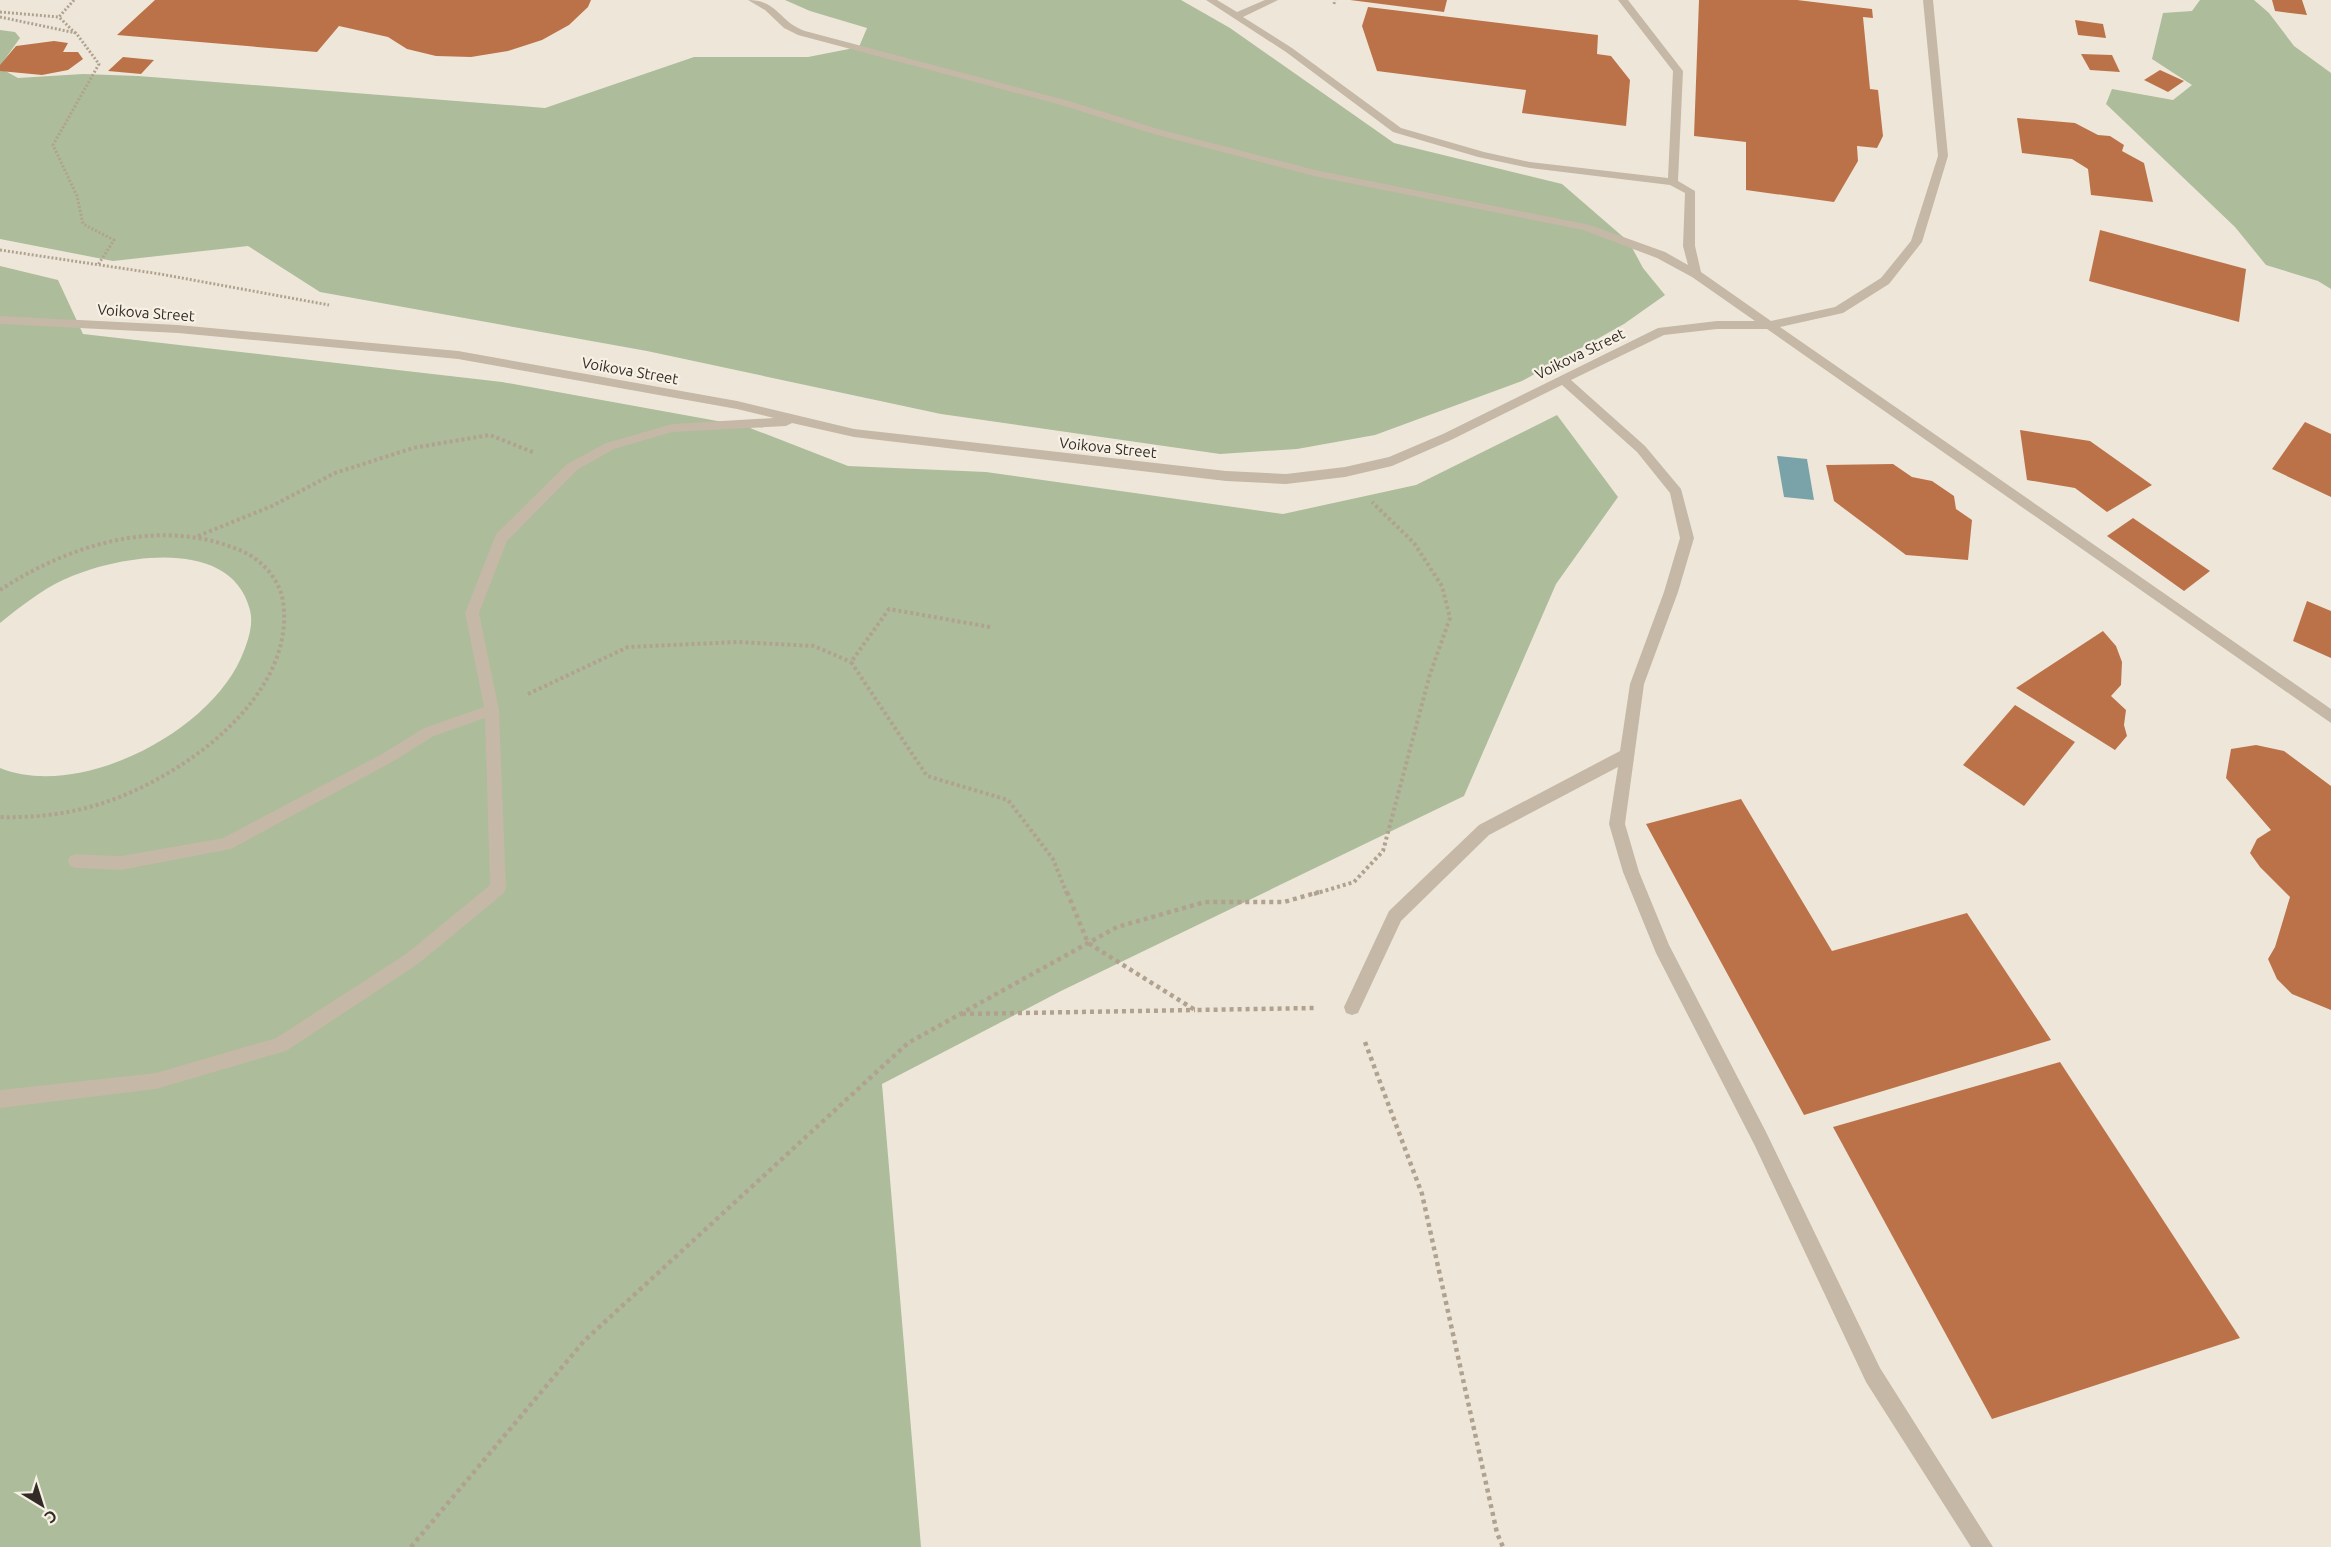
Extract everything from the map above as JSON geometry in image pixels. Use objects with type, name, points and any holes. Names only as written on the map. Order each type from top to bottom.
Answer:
[{"type":"street","points":[[753,0],[778,15],[786,25],[798,33],[828,39],[1065,103],[1154,131],[1314,173],[1586,227],[1661,255],[1696,274],[2331,717]]},
{"type":"street","points":[[1211,0],[1289,50],[1397,130],[1482,155],[1530,165],[1673,182],[1690,191],[1689,246],[1696,274]]},
{"type":"street","points":[[1237,16],[1273,0]]},
{"type":"street","points":[[1623,0],[1678,71],[1673,182]]},
{"type":"street","name":"Voikova Street","points":[[0,320],[178,330],[458,355],[737,405],[854,433],[1226,476],[1286,479],[1345,472],[1403,456],[1447,437],[1662,331],[1717,325],[1768,325],[1839,310],[1885,281],[1916,242],[1943,156],[1928,0]]},
{"type":"street","points":[[1563,379],[1641,449],[1676,492],[1687,538],[1671,592],[1637,684],[1617,824],[1631,872],[1662,948],[1760,1138],[1873,1375],[1983,1547]]},
{"type":"street","points":[[0,1099],[156,1081],[280,1045],[412,959],[498,888],[492,710],[472,613],[501,538],[572,467],[610,446],[672,428],[804,422]]},
{"type":"street","points":[[76,861],[121,862],[226,844],[387,758],[429,732],[492,710]]},
{"type":"street","points":[[1352,1007],[1395,916],[1484,830],[1628,754]]},
{"type":"path","points":[[59,17],[74,0]]},
{"type":"path","points":[[0,12],[59,17],[75,33],[99,64],[53,145],[76,196],[83,224],[114,240],[98,265]]},
{"type":"path","points":[[0,17],[75,33]]},
{"type":"path","points":[[198,536],[272,506],[335,473],[413,448],[490,435],[572,467]]},
{"type":"path","points":[[411,1547],[584,1341],[708,1224],[908,1043],[1117,927],[1205,902],[1284,902],[1354,882],[1383,851],[1430,674],[1450,618],[1442,586],[1414,543],[1378,509],[1345,472]]},
{"type":"path","points":[[0,590],[42,566],[82,549],[123,539],[161,534],[198,536],[229,543],[254,557],[273,576],[283,601],[285,628],[277,659],[260,691],[234,723],[201,752],[161,778],[116,799],[70,813],[25,819],[0,817]]},
{"type":"path","points":[[851,662],[889,609],[990,627]]},
{"type":"path","points":[[492,710],[628,647],[738,642],[814,646],[851,662],[927,776],[1008,800],[1053,859],[1088,943],[1196,1011]]},
{"type":"path","points":[[961,1014],[1352,1007],[1422,1194],[1497,1533],[1503,1547]]},
{"type":"green space","points":[[785,0],[1181,0],[1230,28],[1394,143],[1562,184],[1629,242],[1643,268],[1665,295],[1624,324],[1522,381],[1375,435],[1297,449],[1220,454],[941,414],[647,351],[320,292],[248,246],[113,261],[0,239],[0,68],[18,78],[83,74],[138,76],[545,108],[694,57],[808,57],[859,47],[867,28],[810,11]]},
{"type":"green space","points":[[2200,0],[2254,0],[2269,13],[2294,46],[2331,73],[2331,289],[2318,281],[2266,265],[2235,227],[2106,104],[2112,89],[2173,100],[2192,85],[2152,59],[2163,13],[2192,11]]},
{"type":"green space","points":[[0,30],[15,32],[20,38],[0,66]]},
{"type":"green space","points":[[0,266],[58,280],[83,334],[502,382],[745,426],[848,466],[986,472],[1283,514],[1416,485],[1557,415],[1618,497],[1556,584],[1464,796],[1061,991],[882,1084],[921,1547],[0,1547],[0,768],[32,776],[66,775],[102,767],[138,753],[171,734],[201,711],[224,686],[241,658],[248,641],[251,622],[250,610],[239,586],[220,570],[196,561],[168,558],[140,559],[85,571],[46,589],[0,623]]},
{"type":"water","points":[[1777,456],[1807,459],[1814,500],[1784,497]]},
{"type":"building","points":[[155,0],[591,0],[588,7],[569,25],[542,40],[508,51],[471,57],[436,56],[407,49],[388,37],[339,26],[317,52],[117,35]]},
{"type":"building","points":[[1350,0],[1447,0],[1444,12]]},
{"type":"building","points":[[1699,0],[1797,0],[1872,9],[1873,18],[1863,17],[1870,89],[1878,90],[1883,136],[1877,148],[1857,146],[1858,161],[1834,202],[1746,190],[1746,142],[1694,136]]},
{"type":"building","points":[[2272,0],[2302,0],[2307,15],[2275,11]]},
{"type":"building","points":[[1368,7],[1598,35],[1597,54],[1611,56],[1630,80],[1626,126],[1522,113],[1526,90],[1377,71],[1362,26]]},
{"type":"building","points":[[2075,20],[2103,24],[2106,38],[2078,35]]},
{"type":"building","points":[[54,41],[68,43],[63,52],[78,52],[83,59],[68,70],[42,75],[0,71],[0,65],[16,46]]},
{"type":"building","points":[[2081,54],[2112,55],[2120,72],[2090,70]]},
{"type":"building","points":[[123,57],[154,60],[141,74],[108,71]]},
{"type":"building","points":[[2160,70],[2184,81],[2168,92],[2144,80]]},
{"type":"building","points":[[2017,118],[2075,123],[2098,135],[2110,136],[2124,145],[2122,151],[2144,163],[2153,202],[2091,195],[2088,169],[2072,159],[2022,153]]},
{"type":"building","points":[[2100,230],[2246,269],[2239,322],[2089,281]]},
{"type":"building","points":[[2305,422],[2331,434],[2331,497],[2272,469]]},
{"type":"building","points":[[2020,430],[2090,441],[2152,485],[2107,512],[2075,488],[2027,480]]},
{"type":"building","points":[[1893,464],[1912,477],[1932,481],[1954,496],[1956,509],[1972,520],[1968,560],[1906,555],[1834,501],[1826,465]]},
{"type":"building","points":[[2133,518],[2210,571],[2184,591],[2107,536]]},
{"type":"building","points":[[2307,601],[2331,611],[2331,658],[2293,641]]},
{"type":"building","points":[[2103,631],[2116,646],[2122,662],[2121,685],[2111,696],[2126,710],[2124,725],[2127,736],[2115,750],[2016,688]]},
{"type":"building","points":[[2015,705],[2075,742],[2024,806],[1963,765]]},
{"type":"building","points":[[2256,745],[2284,751],[2331,786],[2331,1010],[2292,994],[2277,979],[2268,959],[2275,947],[2290,897],[2260,867],[2250,853],[2257,839],[2271,830],[2226,778],[2231,749]]},
{"type":"building","points":[[1741,799],[1832,951],[1967,913],[2051,1040],[1804,1115],[1646,824]]},
{"type":"building","points":[[2060,1062],[2240,1338],[1992,1419],[1833,1127]]}]
